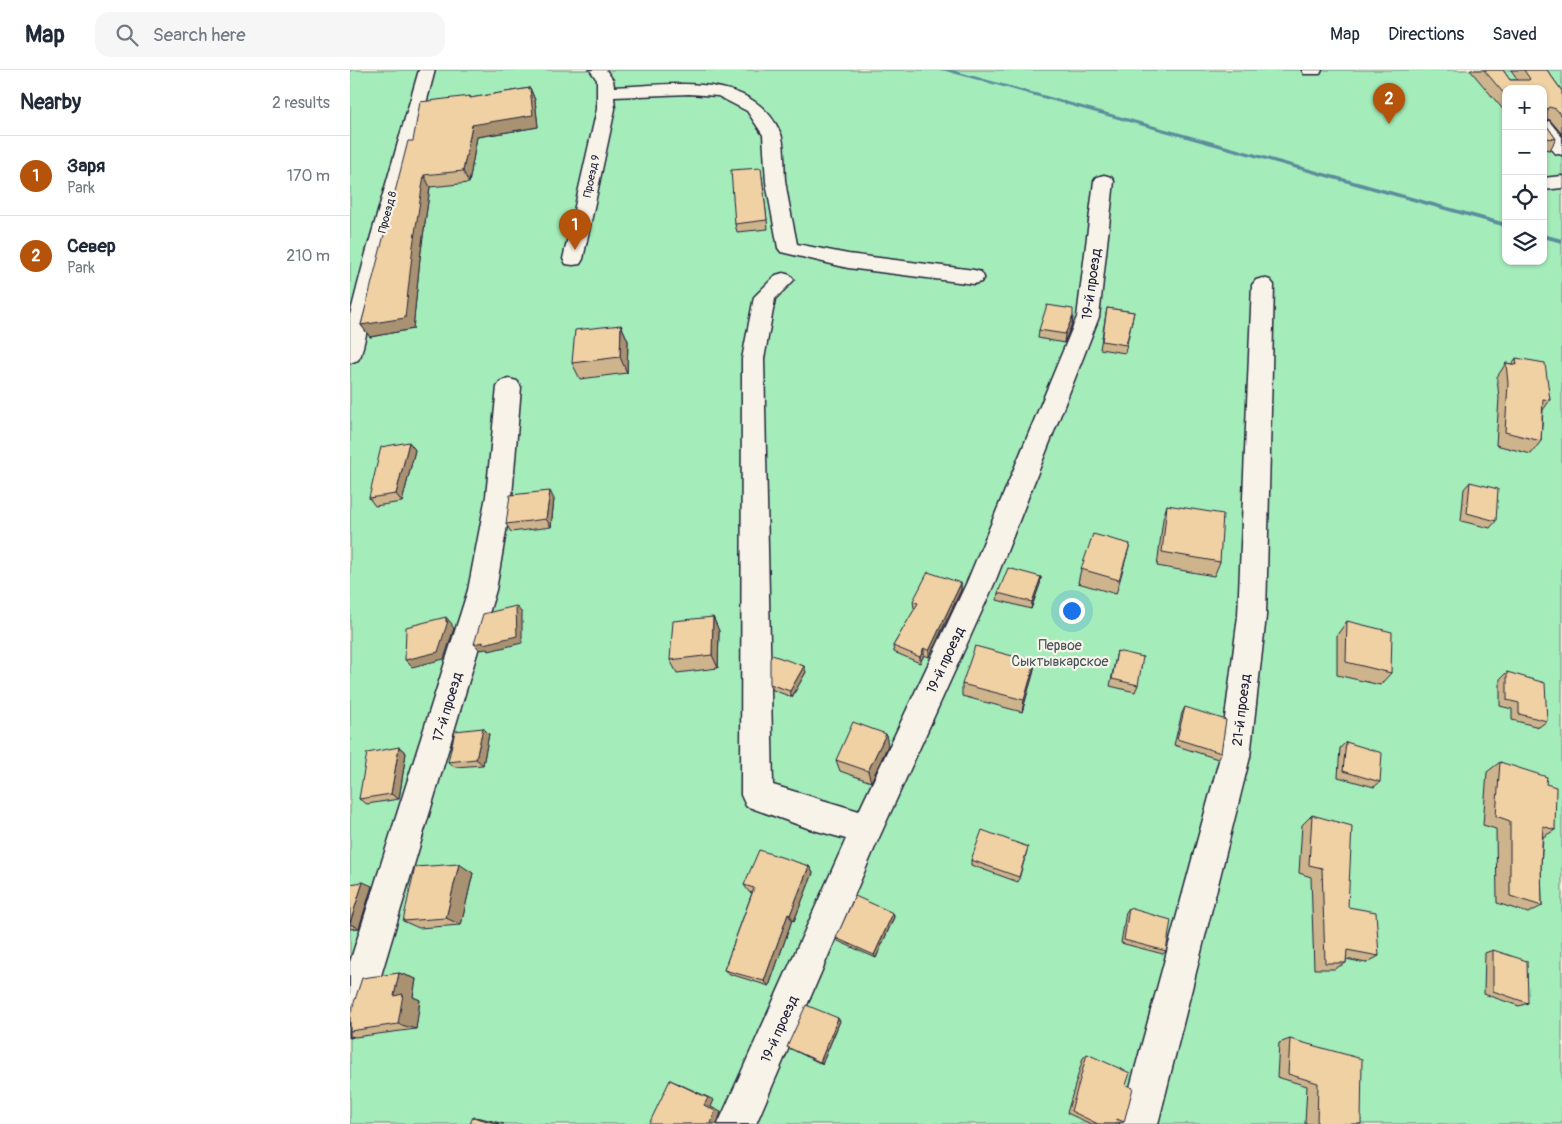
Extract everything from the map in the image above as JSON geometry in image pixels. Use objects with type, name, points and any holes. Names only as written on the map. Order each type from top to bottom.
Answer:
[{"type":"street","name":"Проезд 8","points":[[350,355],[376,253],[427,70]]},
{"type":"street","points":[[598,70],[605,80],[606,92],[689,88],[721,91],[754,107],[772,135],[776,182],[788,248],[848,261],[974,277]]},
{"type":"street","name":"Проезд 9","points":[[573,259],[606,109],[606,92]]},
{"type":"street","points":[[1547,130],[1562,149]]},
{"type":"street","name":"19-й проезд","points":[[737,1124],[867,829],[981,582],[1088,317],[1104,181]]},
{"type":"street","points":[[1547,184],[1562,182]]},
{"type":"street","points":[[783,280],[765,297],[752,359],[757,795],[810,814],[867,829]]},
{"type":"street","name":"21-й проезд","points":[[1139,1124],[1235,757],[1252,616],[1263,285]]},
{"type":"street","name":"17-й проезд","points":[[350,1019],[482,590],[499,496],[509,387]]},
{"type":"green space","name":"Первое Сыктывкарское","points":[[350,70],[1562,70],[1562,1124],[350,1124]]},
{"type":"building","points":[[1484,70],[1503,70],[1510,80],[1529,80],[1524,70],[1547,70],[1562,91],[1562,116],[1556,109],[1549,107],[1547,109],[1547,85],[1502,85],[1502,91]]},
{"type":"building","points":[[530,88],[533,115],[472,125],[463,171],[424,175],[413,246],[405,318],[361,325],[408,141],[413,141],[420,102],[470,96],[470,98]]},
{"type":"building","points":[[1547,126],[1556,139],[1547,138]]},
{"type":"building","points":[[761,168],[767,220],[735,224],[731,170]]},
{"type":"building","points":[[1047,305],[1073,309],[1073,316],[1065,334],[1039,330]]},
{"type":"building","points":[[1107,308],[1134,312],[1126,345],[1102,341]]},
{"type":"building","points":[[621,325],[620,357],[572,363],[575,330]]},
{"type":"building","points":[[1516,358],[1545,363],[1550,400],[1543,399],[1541,441],[1505,432],[1508,384],[1506,363],[1517,365]]},
{"type":"building","points":[[409,442],[396,494],[369,498],[381,447]]},
{"type":"building","points":[[1470,482],[1498,489],[1496,521],[1467,513]]},
{"type":"building","points":[[550,491],[546,519],[506,524],[510,495]]},
{"type":"building","points":[[1167,505],[1223,514],[1220,562],[1162,552]]},
{"type":"building","points":[[1093,534],[1130,544],[1119,580],[1081,569]]},
{"type":"building","points":[[1008,568],[1041,577],[1032,602],[998,593]]},
{"type":"building","points":[[928,572],[961,583],[929,651],[924,648],[920,657],[893,646],[918,603],[913,601]]},
{"type":"building","points":[[516,606],[517,636],[483,644],[483,642],[474,644],[483,614]]},
{"type":"building","points":[[446,617],[446,622],[448,621],[438,652],[405,660],[406,627]]},
{"type":"building","points":[[713,617],[712,655],[670,660],[673,621]]},
{"type":"building","points":[[1347,621],[1392,632],[1391,673],[1346,662]]},
{"type":"building","points":[[975,646],[1035,662],[1024,700],[962,684]]},
{"type":"building","points":[[1117,651],[1143,657],[1138,685],[1112,679]]},
{"type":"building","points":[[772,655],[804,666],[790,691],[770,684],[770,659]]},
{"type":"building","points":[[1507,672],[1545,683],[1547,721],[1519,714],[1519,703],[1507,700]]},
{"type":"building","points":[[1185,707],[1226,720],[1221,753],[1177,739]]},
{"type":"building","points":[[853,722],[886,734],[868,771],[836,760]]},
{"type":"building","points":[[483,728],[476,759],[448,762],[455,731]]},
{"type":"building","points":[[1346,742],[1382,753],[1380,782],[1343,771]]},
{"type":"building","points":[[399,747],[391,794],[359,799],[367,753]]},
{"type":"building","points":[[1500,762],[1547,777],[1546,784],[1556,787],[1555,830],[1543,826],[1541,865],[1542,906],[1510,896],[1510,821],[1496,816]]},
{"type":"building","points":[[1312,815],[1352,826],[1348,907],[1376,912],[1379,956],[1347,950],[1346,963],[1325,963],[1322,868],[1309,865]]},
{"type":"building","points":[[982,830],[1028,847],[1019,877],[971,860]]},
{"type":"building","points":[[759,850],[809,866],[790,915],[788,914],[764,981],[724,970],[754,888],[744,885]]},
{"type":"building","points":[[459,864],[446,918],[403,921],[415,867]]},
{"type":"building","points":[[363,882],[350,923],[350,884]]},
{"type":"building","points":[[855,896],[893,913],[874,955],[836,938]]},
{"type":"building","points":[[1129,908],[1171,920],[1166,951],[1124,940]]},
{"type":"building","points":[[1493,950],[1527,961],[1528,1003],[1493,991]]},
{"type":"building","points":[[399,973],[394,996],[403,994],[398,1024],[350,1031],[350,1015],[362,978]]},
{"type":"building","points":[[806,1005],[838,1018],[820,1062],[787,1047]]},
{"type":"building","points":[[1290,1039],[1362,1059],[1361,1124],[1317,1124],[1318,1083],[1288,1074]]},
{"type":"building","points":[[1087,1054],[1130,1073],[1126,1085],[1133,1088],[1124,1122],[1117,1119],[1116,1124],[1098,1124],[1071,1111]]},
{"type":"building","points":[[670,1080],[708,1098],[704,1105],[715,1111],[711,1124],[649,1124]]},
{"type":"building","points":[[473,1117],[499,1124],[470,1124]]},
{"type":"waterway","points":[[945,70],[1502,224]]},
{"type":"waterway","points":[[1547,237],[1562,241]]},
{"type":"place","name":"Север","points":[[1389,124]]},
{"type":"place","name":"Заря","points":[[575,250]]}]
